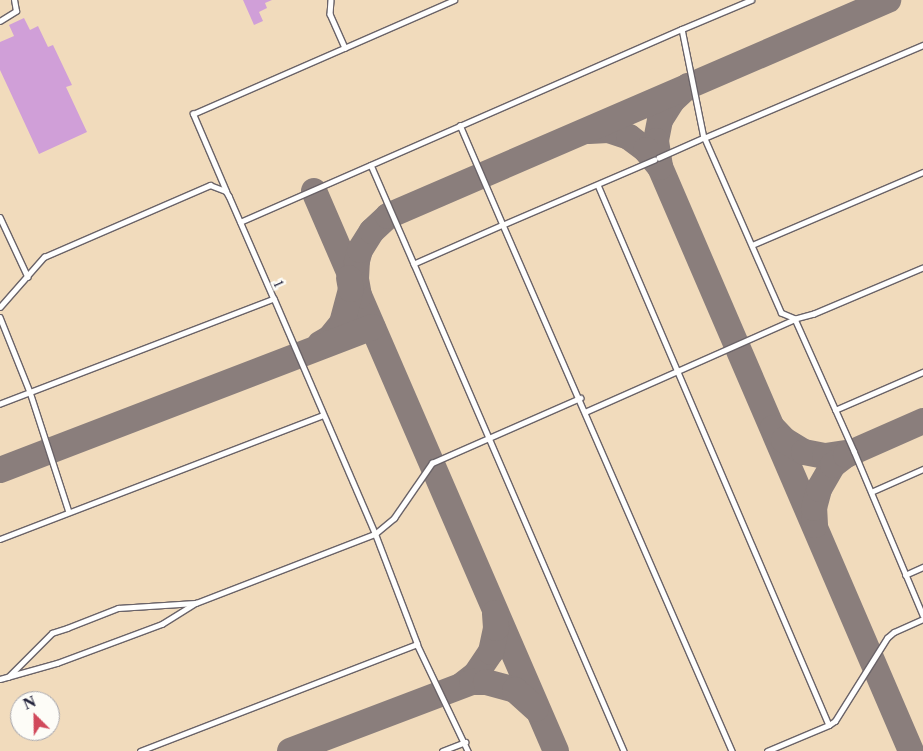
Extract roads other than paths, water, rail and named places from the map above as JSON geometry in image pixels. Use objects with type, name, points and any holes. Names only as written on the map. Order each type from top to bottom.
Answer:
[{"type":"lane","points":[[0,20],[16,11],[14,0]]},
{"type":"lane","points":[[331,0],[330,14],[345,48],[454,0]]},
{"type":"lane","points":[[240,222],[751,0]]},
{"type":"lane","points":[[682,29],[704,138],[781,313],[795,319],[923,615]]},
{"type":"lane","points":[[414,264],[923,45]]},
{"type":"lane","name":"1","points":[[0,404],[274,299],[193,114],[345,48]]},
{"type":"lane","points":[[460,125],[732,751]]},
{"type":"lane","points":[[371,165],[491,437],[624,751]]},
{"type":"lane","points":[[752,245],[923,172]]},
{"type":"lane","points":[[0,307],[44,257],[210,185],[226,191]]},
{"type":"lane","points":[[598,185],[828,725]]},
{"type":"lane","points":[[0,216],[28,277]]},
{"type":"lane","points":[[585,412],[795,319],[814,314],[923,268]]},
{"type":"lane","points":[[274,299],[375,534],[417,644],[468,751]]},
{"type":"lane","points":[[0,317],[30,392],[69,512]]},
{"type":"lane","points":[[835,410],[923,372]]},
{"type":"lane","points":[[0,679],[58,664],[162,624],[196,603],[375,534],[394,518],[432,463],[580,398]]},
{"type":"lane","points":[[0,539],[323,414]]},
{"type":"lane","points":[[871,492],[923,469]]},
{"type":"lane","points":[[905,574],[923,567]]},
{"type":"lane","points":[[7,677],[52,633],[118,608],[196,603]]},
{"type":"lane","points":[[767,751],[828,725],[840,714],[887,638],[894,632],[923,619]]},
{"type":"lane","points":[[140,751],[417,644]]},
{"type":"lane","points":[[442,751],[465,742]]}]
